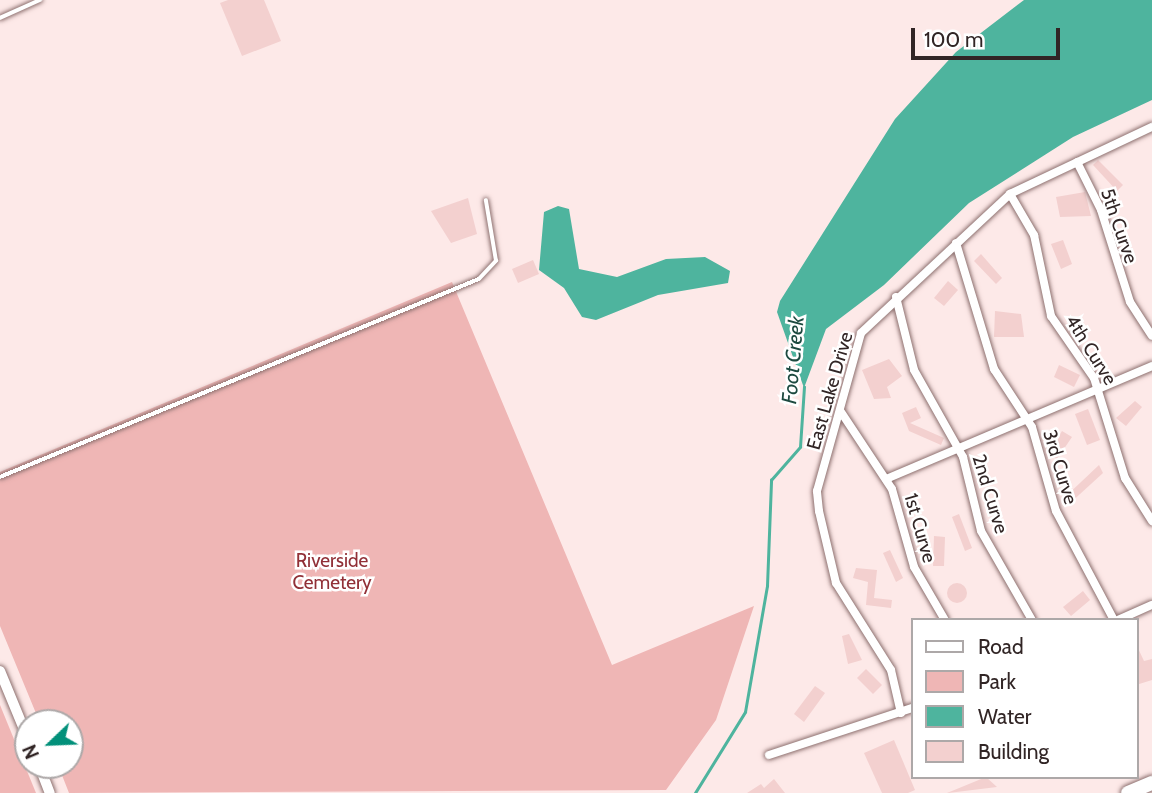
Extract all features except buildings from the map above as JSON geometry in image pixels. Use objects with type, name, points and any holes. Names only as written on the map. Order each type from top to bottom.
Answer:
[{"type":"highway","points":[[1128,793],[1152,783]]},
{"type":"main road","points":[[0,671],[16,709]]},
{"type":"street","name":"East Lake Drive","points":[[901,713],[891,670],[836,583],[819,511],[817,491],[861,333],[896,297],[1010,194],[1151,129]]},
{"type":"street","name":"5th Curve","points":[[1077,162],[1101,210],[1130,302],[1152,336]]},
{"type":"street","name":"4th Curve","points":[[1010,194],[1034,234],[1051,316],[1099,388],[1125,478],[1152,521]]},
{"type":"street","name":"3rd Curve","points":[[956,243],[994,369],[1028,418],[1056,511],[1115,618]]},
{"type":"street","name":"2nd Curve","points":[[896,297],[914,370],[958,448],[981,531],[1031,618]]},
{"type":"street","points":[[886,479],[1152,366]]},
{"type":"street","name":"1st Curve","points":[[841,412],[886,479],[914,567],[944,618]]},
{"type":"street","points":[[1121,618],[1152,606]]},
{"type":"street","points":[[769,755],[911,708]]},
{"type":"lane","points":[[0,18],[40,0]]},
{"type":"lane","points":[[0,477],[479,279],[496,261],[486,201]]},
{"type":"green space","name":"Riverside Cemetery","points":[[452,282],[612,665],[754,606],[716,720],[666,790],[69,793],[64,779],[84,779],[84,709],[34,709],[0,626],[0,472]]},
{"type":"green space","points":[[0,705],[14,739],[14,779],[30,779],[36,793],[0,793]]},
{"type":"water","points":[[1024,0],[1152,0],[1152,100],[1073,137],[969,203],[884,285],[826,329],[804,388],[777,312],[780,301],[895,119],[956,52]]},
{"type":"water","points":[[558,206],[569,209],[579,269],[617,277],[666,259],[705,257],[730,271],[728,283],[658,295],[596,320],[582,317],[564,288],[539,270],[544,212]]},
{"type":"waterway","name":"Foot Creek","points":[[695,793],[745,712],[767,586],[771,480],[800,447],[804,387]]}]
